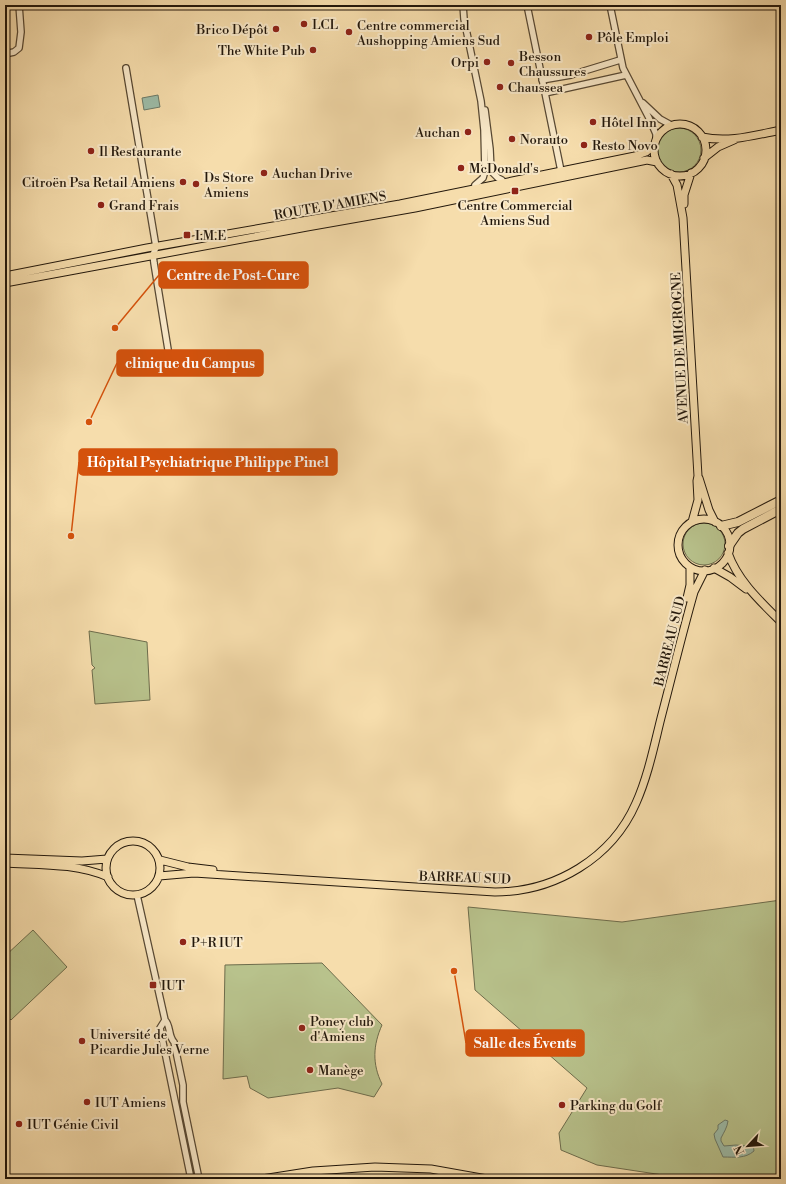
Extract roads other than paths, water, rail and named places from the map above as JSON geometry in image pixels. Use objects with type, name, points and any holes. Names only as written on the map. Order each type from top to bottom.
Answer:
[{"type":"highway","points":[[718,524],[738,522],[781,500]]},
{"type":"highway","points":[[729,549],[738,533],[743,529],[781,509]]},
{"type":"main road","points":[[704,158],[705,148],[702,137],[696,130],[689,126],[680,124],[671,125],[662,131],[655,143],[654,151],[657,162],[663,169],[671,174],[681,176],[691,173],[699,166],[704,158],[718,147],[738,139],[781,130]]},
{"type":"main road","points":[[702,137],[715,139],[738,139]]},
{"type":"main road","name":"ROUTE D'AMIENS","points":[[5,281],[156,247],[467,192],[635,156],[646,152],[655,143]]},
{"type":"main road","name":"ROUTE D'AMIENS","points":[[5,281],[415,208],[647,160],[657,162]]},
{"type":"main road","name":"AVENUE DE MIGROGNE","points":[[691,173],[684,195],[683,218],[698,476],[698,500],[692,522]]},
{"type":"main road","name":"AVENUE DE MIGROGNE","points":[[671,174],[677,185],[683,218]]},
{"type":"main road","name":"AVENUE DE MIGROGNE","points":[[698,476],[709,510],[718,524]]},
{"type":"main road","points":[[729,549],[723,562],[714,568],[697,570],[690,567],[681,556],[678,545],[680,534],[683,529],[692,522],[706,519],[718,524],[726,533],[729,549],[731,562],[757,598],[781,622]]},
{"type":"main road","name":"BARREAU SUD","points":[[160,860],[188,867],[211,870],[493,889],[532,886],[573,869],[596,852],[617,830],[630,809],[640,783],[683,616],[690,585],[690,567]]},
{"type":"main road","points":[[714,568],[730,577],[757,598]]},
{"type":"main road","name":"BARREAU SUD","points":[[159,876],[194,873],[496,892],[522,891],[566,877],[583,866],[608,845],[621,829],[636,802],[643,785],[694,592],[705,570]]},
{"type":"main road","points":[[137,840],[147,844],[160,860],[159,876],[155,884],[137,895],[121,892],[112,884],[108,877],[106,868],[107,859],[111,852],[119,845],[127,841],[137,840]]},
{"type":"main road","points":[[5,858],[82,861],[107,859]]},
{"type":"main road","points":[[5,863],[61,866],[98,873],[108,877]]},
{"type":"main road","points":[[262,1179],[313,1171],[375,1167],[431,1169],[487,1179]]},
{"type":"street","points":[[5,54],[14,52],[19,48],[21,32],[19,5]]},
{"type":"street","points":[[463,5],[464,19],[481,101],[485,165],[483,178],[475,185]]},
{"type":"street","points":[[527,5],[561,171]]},
{"type":"street","points":[[610,5],[620,60],[634,92],[654,128],[656,134],[655,143]]},
{"type":"street","points":[[542,80],[571,75],[620,60]]},
{"type":"street","points":[[126,68],[156,247],[153,255],[171,368]]},
{"type":"street","points":[[545,93],[626,75]]},
{"type":"street","points":[[634,92],[653,113],[671,125]]},
{"type":"street","points":[[481,101],[486,112],[491,171],[502,180]]},
{"type":"street","points":[[444,195],[475,185],[534,174],[544,175]]},
{"type":"street","points":[[137,895],[165,1020],[167,1022],[171,1039],[174,1042],[182,1082],[183,1102],[199,1179]]},
{"type":"street","points":[[165,1020],[160,1028],[191,1179]]},
{"type":"place","name":"LCL","points":[[304,24]]},
{"type":"place","name":"Brico Dépôt","points":[[276,29]]},
{"type":"place","name":"Centre commercial Aushopping Amiens Sud","points":[[349,32]]},
{"type":"place","name":"Pôle Emploi","points":[[589,37]]},
{"type":"place","name":"The White Pub","points":[[313,50]]},
{"type":"place","name":"Orpi","points":[[487,62]]},
{"type":"place","name":"Besson Chaussures","points":[[511,63]]},
{"type":"place","name":"Chaussea","points":[[500,87]]},
{"type":"place","name":"Hôtel Inn","points":[[593,122]]},
{"type":"place","name":"Auchan","points":[[468,132]]},
{"type":"place","name":"Norauto","points":[[512,139]]},
{"type":"place","name":"Resto Novo","points":[[584,145]]},
{"type":"place","name":"Il Restaurante","points":[[91,151]]},
{"type":"place","name":"McDonald's","points":[[461,168]]},
{"type":"place","name":"Auchan Drive","points":[[264,173]]},
{"type":"place","name":"Citroën Psa Retail Amiens","points":[[183,182]]},
{"type":"place","name":"Ds Store Amiens","points":[[196,184]]},
{"type":"place","name":"Centre Commercial Amiens Sud","points":[[515,191]]},
{"type":"place","name":"Grand Frais","points":[[101,205]]},
{"type":"place","name":"I.M.E","points":[[187,235]]},
{"type":"place","name":"Centre de Post-Cure","points":[[115,328]]},
{"type":"place","name":"clinique du Campus","points":[[89,422]]},
{"type":"place","name":"Hôpital Psychiatrique Philippe Pinel","points":[[71,536]]},
{"type":"place","name":"P+R IUT","points":[[183,942]]},
{"type":"place","name":"Salle des Évents","points":[[454,971]]},
{"type":"place","name":"IUT","points":[[153,985]]},
{"type":"place","name":"Poney club d'Amiens","points":[[302,1028]]},
{"type":"place","name":"Université de Picardie Jules Verne","points":[[82,1041]]},
{"type":"place","name":"Manège","points":[[310,1070]]},
{"type":"place","name":"IUT Amiens","points":[[87,1102]]},
{"type":"place","name":"Parking du Golf","points":[[562,1105]]},
{"type":"place","name":"IUT Génie Civil","points":[[19,1124]]}]
